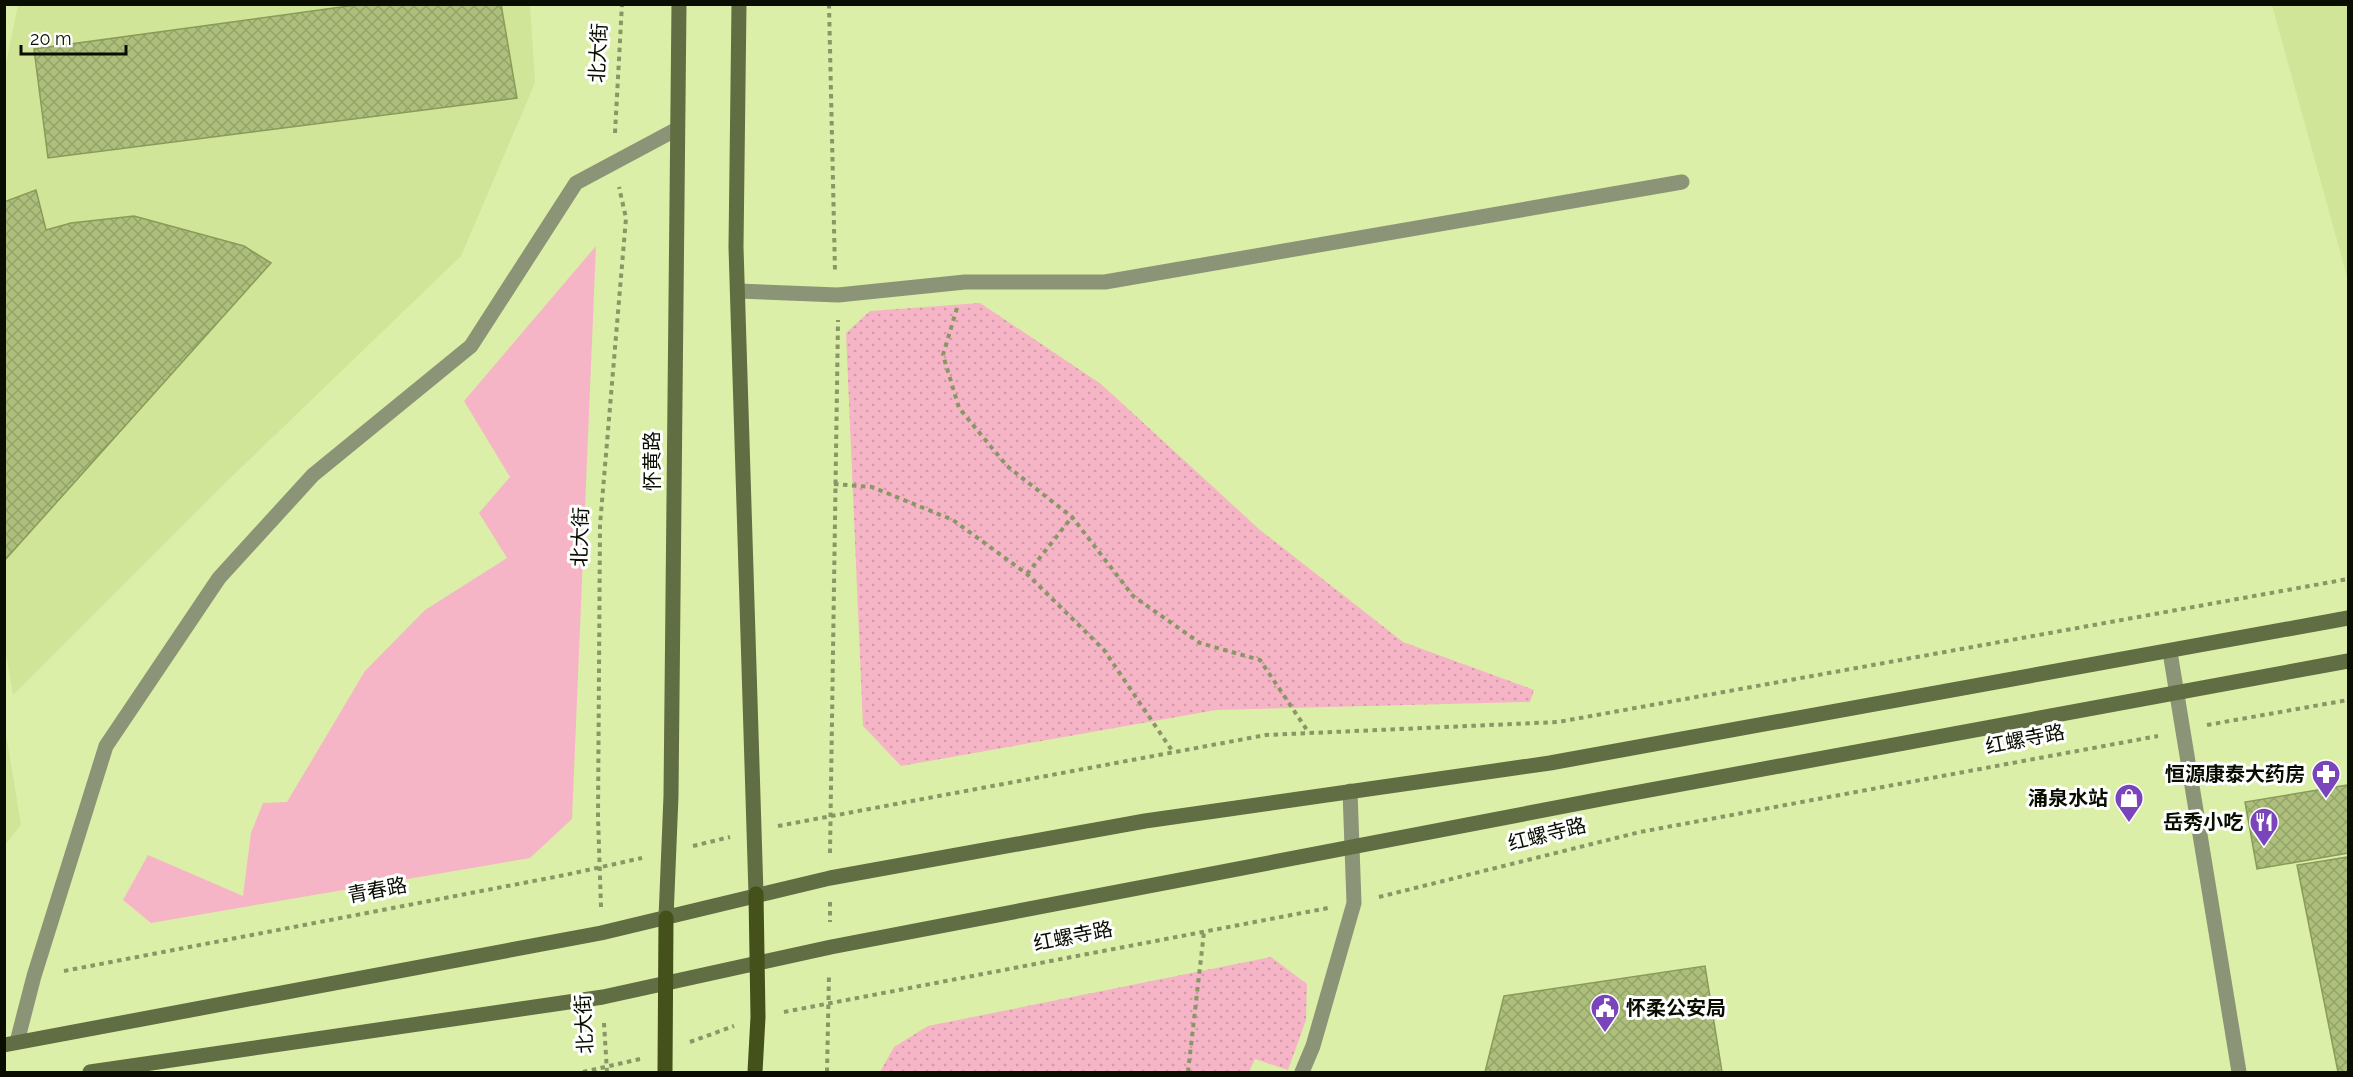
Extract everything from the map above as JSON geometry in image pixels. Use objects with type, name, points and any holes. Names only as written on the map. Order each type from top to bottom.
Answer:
[{"type":"main road","name":"怀黄路","points":[[666,918],[671,796],[679,4]]},
{"type":"main road","points":[[739,4],[738,291],[756,831],[758,1017],[755,1072]]},
{"type":"main road","points":[[11,1043],[601,933],[830,878],[1145,821],[1550,763],[2349,618]]},
{"type":"main road","name":"红螺寺路","points":[[756,964],[831,947],[1351,849],[1612,797],[2349,661]]},
{"type":"main road","points":[[666,918],[666,1072]]},
{"type":"main road","points":[[90,1072],[603,997],[756,964]]},
{"type":"street","points":[[11,1043],[106,746],[219,578],[313,475],[471,346],[576,183],[677,129]]},
{"type":"street","points":[[738,291],[838,295],[965,282],[1105,282],[1682,182]]},
{"type":"street","points":[[2170,652],[2239,1072]]},
{"type":"street","points":[[1302,1072],[1313,1046],[1354,903],[1350,791]]},
{"type":"path","name":"北大街","points":[[601,933],[598,817],[600,525],[626,218],[613,163],[622,4]]},
{"type":"path","points":[[826,1072],[831,947],[830,814],[838,295],[834,261],[829,4]]},
{"type":"path","points":[[965,282],[943,355],[959,408],[1007,466],[1072,517],[1133,596],[1200,643],[1260,660],[1309,733]]},
{"type":"path","points":[[834,484],[872,487],[953,520],[1027,574],[1104,650],[1173,753]]},
{"type":"path","points":[[1027,574],[1072,517]]},
{"type":"path","points":[[756,831],[830,814],[1266,735],[1558,722],[2349,579]]},
{"type":"path","name":"红螺寺路","points":[[758,1017],[1354,903],[1640,832],[2349,700]]},
{"type":"path","name":"青春路","points":[[34,976],[601,867],[756,831]]},
{"type":"path","points":[[1188,1072],[1204,932]]},
{"type":"path","name":"北大街","points":[[603,997],[607,1072]]},
{"type":"shaded area","points":[[18,5],[530,5],[535,83],[461,256],[220,488],[13,695],[4,643],[4,73]]},
{"type":"shaded area","points":[[2272,5],[2348,5],[2348,280]]},
{"type":"shaded area","points":[[596,246],[572,819],[530,858],[151,923],[123,900],[148,855],[243,896],[251,833],[263,803],[287,802],[365,671],[425,610],[507,558],[479,513],[510,477],[464,401]]},
{"type":"shaded area","points":[[980,303],[1101,384],[1260,530],[1403,642],[1534,690],[1530,702],[1216,710],[901,766],[863,726],[846,333],[870,311]]},
{"type":"shaded area","points":[[4,722],[21,825],[5,845],[4,845]]},
{"type":"shaded area","points":[[1271,957],[1307,984],[1306,1020],[1288,1070],[1255,1059],[1249,1072],[880,1072],[894,1047],[928,1026]]},
{"type":"building","points":[[363,4],[501,4],[517,98],[48,158],[34,49]]},
{"type":"building","points":[[36,190],[46,230],[71,223],[134,216],[244,246],[271,263],[4,561],[4,202]]},
{"type":"building","points":[[2348,785],[2348,853],[2257,869],[2245,802]]},
{"type":"building","points":[[2348,857],[2348,1072],[2338,1072],[2297,865]]},
{"type":"building","name":"怀柔公安局","points":[[1705,966],[1722,1072],[1485,1072],[1504,996]]},
{"type":"place","name":"恒源康泰大药房","points":[[2326,800]]},
{"type":"place","name":"涌泉水站","points":[[2129,824]]},
{"type":"place","name":"岳秀小吃","points":[[2264,848]]},
{"type":"place","name":"怀柔公安局","points":[[1605,1034]]}]
